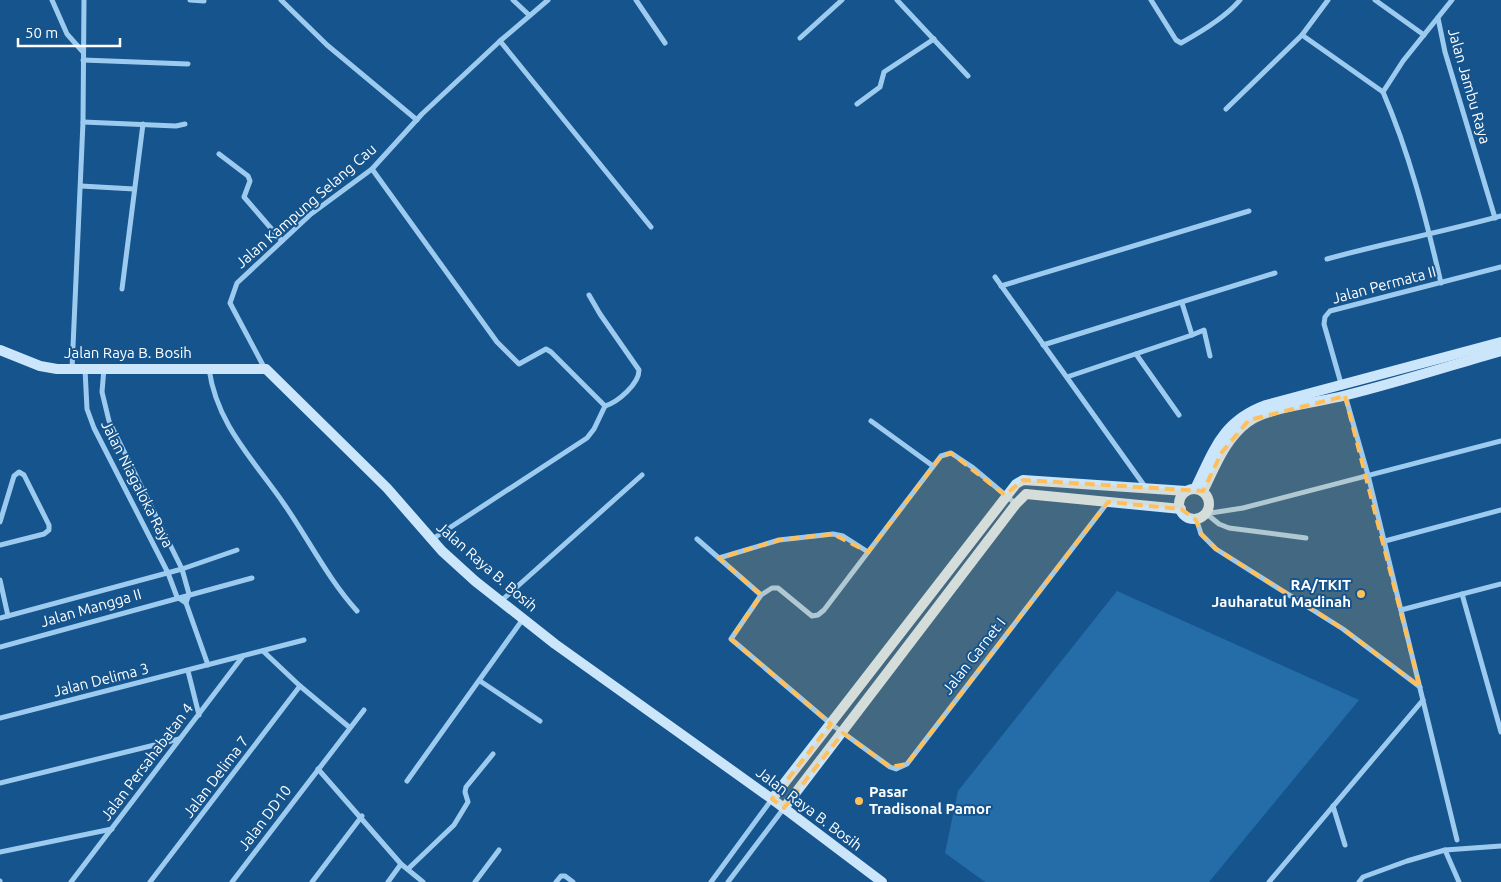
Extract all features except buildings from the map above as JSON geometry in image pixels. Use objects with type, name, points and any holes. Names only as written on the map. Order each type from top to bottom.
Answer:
[{"type":"street","points":[[52,0],[67,34],[83,52]]},
{"type":"street","points":[[72,369],[81,186],[84,0]]},
{"type":"street","points":[[190,0],[204,0]]},
{"type":"street","points":[[281,0],[327,46],[417,120]]},
{"type":"street","points":[[513,0],[529,15]]},
{"type":"street","name":"Jalan Kampung Selang Cau","points":[[266,369],[230,303],[237,283],[311,214],[372,169],[417,120],[500,41],[548,0]]},
{"type":"street","points":[[636,0],[665,43]]},
{"type":"street","points":[[800,38],[842,0]]},
{"type":"street","points":[[897,0],[968,76]]},
{"type":"street","points":[[1150,0],[1176,40],[1181,42],[1197,34],[1234,7],[1240,0]]},
{"type":"street","points":[[1226,109],[1302,35],[1328,0]]},
{"type":"street","name":"Jalan Jambu Raya","points":[[1376,0],[1424,35]]},
{"type":"street","points":[[1382,92],[1452,0]]},
{"type":"street","name":"Jalan Jambu Raya","points":[[1438,18],[1445,52],[1498,217]]},
{"type":"street","points":[[1302,35],[1382,92],[1395,119],[1430,235],[1441,283]]},
{"type":"street","points":[[857,104],[880,87],[884,72],[934,39]]},
{"type":"street","points":[[500,41],[651,227]]},
{"type":"street","points":[[83,60],[188,64]]},
{"type":"street","points":[[83,122],[185,124]]},
{"type":"street","points":[[122,289],[143,124]]},
{"type":"street","points":[[219,154],[248,176],[250,181],[244,197],[282,241]]},
{"type":"street","points":[[372,169],[512,360],[519,364],[546,349],[552,352],[605,406]]},
{"type":"street","points":[[81,186],[134,189]]},
{"type":"street","points":[[1001,286],[1249,211]]},
{"type":"street","points":[[1327,259],[1390,241],[1430,235],[1498,217]]},
{"type":"street","name":"Jalan Permata II","points":[[1343,391],[1324,324],[1325,317],[1330,311],[1501,267]]},
{"type":"street","points":[[1043,345],[1275,273]]},
{"type":"street","points":[[995,277],[1148,490]]},
{"type":"street","points":[[431,540],[587,438],[594,429],[605,406],[626,391],[638,377],[639,370],[600,314],[589,294]]},
{"type":"street","points":[[1182,303],[1192,335]]},
{"type":"street","points":[[1067,377],[1204,330],[1210,356]]},
{"type":"street","points":[[1501,342],[1471,355],[1249,420],[1234,434],[1194,490],[1180,500],[1181,509],[1187,516],[1203,516],[1501,441]]},
{"type":"street","name":"Jalan Raya B. Bosih","points":[[0,350],[40,366],[72,369],[266,369],[387,488],[431,540],[501,602],[772,799],[882,882]]},
{"type":"street","points":[[1471,355],[1501,352]]},
{"type":"street","points":[[1136,354],[1179,415]]},
{"type":"street","name":"Jalan Niagaloka Raya","points":[[85,368],[87,409],[94,428],[168,573],[177,597]]},
{"type":"street","name":"Jalan Niagaloka Raya","points":[[104,368],[102,392],[109,421],[182,569],[189,594]]},
{"type":"street","points":[[209,368],[212,392],[227,425],[284,504],[341,592],[357,612]]},
{"type":"street","points":[[1343,391],[1385,541],[1457,840]]},
{"type":"street","points":[[871,421],[933,466]]},
{"type":"street","points":[[697,539],[761,594],[772,588],[778,588],[812,616],[818,615],[941,456],[951,453],[972,467],[1016,504]]},
{"type":"street","points":[[0,522],[14,476],[19,472],[24,475],[49,525],[49,530],[44,534],[0,545]]},
{"type":"street","points":[[501,602],[642,475]]},
{"type":"street","points":[[711,882],[772,799],[1005,496],[1016,484],[1023,480],[1148,490],[1194,490],[1209,500],[1209,505],[1203,516],[1201,534],[1216,549],[1344,628],[1420,687]]},
{"type":"street","points":[[728,882],[1016,504],[1026,494],[1181,509]]},
{"type":"street","name":"Jalan Garnet I","points":[[761,594],[731,639],[831,724],[890,767],[896,769],[907,764],[1108,502]]},
{"type":"street","points":[[1385,541],[1501,510]]},
{"type":"street","points":[[1203,516],[1229,528],[1306,538]]},
{"type":"street","points":[[719,558],[779,540],[833,534],[843,536],[868,552]]},
{"type":"street","name":"Jalan Mangga II","points":[[0,618],[182,569],[237,550]]},
{"type":"street","name":"Jalan Mangga II","points":[[0,647],[252,578]]},
{"type":"street","points":[[0,580],[8,616]]},
{"type":"street","points":[[1401,610],[1501,584]]},
{"type":"street","points":[[186,603],[189,594]]},
{"type":"street","points":[[1462,594],[1501,732]]},
{"type":"street","points":[[177,597],[186,603],[208,665]]},
{"type":"street","points":[[927,598],[938,607]]},
{"type":"street","points":[[406,781],[429,747],[480,682],[523,619]]},
{"type":"street","name":"Jalan Delima 3","points":[[0,718],[304,640]]},
{"type":"street","points":[[263,651],[300,686],[349,727]]},
{"type":"street","name":"Jalan Persahabatan 4","points":[[71,882],[243,656]]},
{"type":"street","points":[[188,671],[198,715]]},
{"type":"street","points":[[480,682],[540,721]]},
{"type":"street","name":"Jalan Delima 7","points":[[150,882],[300,686]]},
{"type":"street","points":[[1268,882],[1423,700]]},
{"type":"street","name":"Jalan DD10","points":[[232,882],[349,727],[364,710]]},
{"type":"street","points":[[0,783],[180,739]]},
{"type":"street","points":[[408,869],[458,820],[468,802],[465,792],[466,787],[493,754]]},
{"type":"street","points":[[318,769],[362,816],[401,864],[423,882]]},
{"type":"street","points":[[1333,806],[1345,845]]},
{"type":"street","points":[[312,882],[362,816]]},
{"type":"street","points":[[0,852],[112,828]]},
{"type":"street","points":[[1359,882],[1363,877],[1406,861],[1445,850],[1501,846]]},
{"type":"street","points":[[475,882],[499,850]]},
{"type":"street","points":[[1445,850],[1459,882]]},
{"type":"street","points":[[388,882],[401,864]]},
{"type":"street","points":[[556,882],[561,876],[565,876],[573,882]]},
{"type":"highlighted area","points":[[1345,396],[1420,687],[1343,629],[1216,549],[1201,534],[1196,520],[1181,509],[1108,502],[907,764],[890,767],[843,733],[784,808],[772,799],[831,724],[731,639],[761,595],[719,558],[779,540],[833,534],[868,552],[941,456],[951,453],[1005,495],[1023,480],[1203,491],[1222,452],[1249,420]]},
{"type":"shaded area","points":[[1117,591],[1359,700],[1209,882],[985,882],[945,853],[958,791]]},
{"type":"place","name":"RA/TKIT Jauharatul Madinah","points":[[1361,594]]},
{"type":"place","name":"Pasar Tradisonal Pamor","points":[[859,801]]}]
